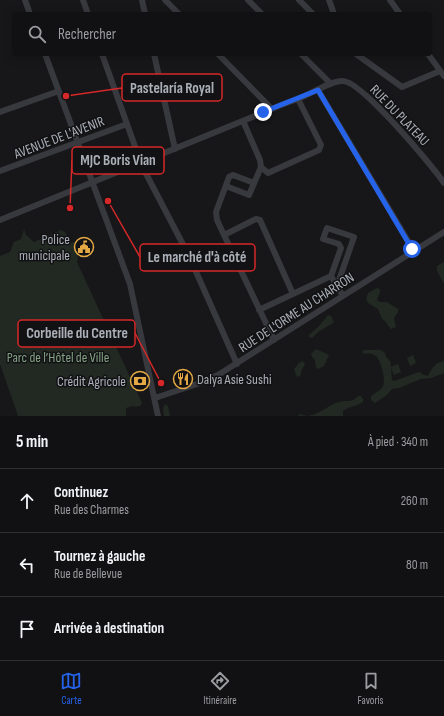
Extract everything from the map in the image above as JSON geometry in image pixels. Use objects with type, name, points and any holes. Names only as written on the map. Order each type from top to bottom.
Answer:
[{"type":"street","points":[[25,0],[29,12]]},
{"type":"street","points":[[83,0],[87,12]]},
{"type":"street","points":[[142,0],[145,12]]},
{"type":"street","points":[[165,0],[176,12]]},
{"type":"street","points":[[248,0],[260,12]]},
{"type":"street","points":[[299,0],[311,12]]},
{"type":"street","points":[[329,0],[333,12]]},
{"type":"street","points":[[390,0],[399,12]]},
{"type":"street","points":[[46,56],[130,284],[158,416]]},
{"type":"street","points":[[103,56],[141,163],[189,256],[237,364]]},
{"type":"street","points":[[154,56],[174,149]]},
{"type":"street","points":[[220,56],[272,108]]},
{"type":"street","points":[[0,220],[243,122],[272,108],[298,99],[331,84],[303,56]]},
{"type":"street","points":[[359,56],[402,87],[442,74],[429,56]]},
{"type":"street","name":"RUE DU PLATEAU","points":[[331,84],[339,81],[346,81],[377,105],[434,168],[444,183]]},
{"type":"street","points":[[318,90],[414,251]]},
{"type":"street","points":[[0,112],[59,91]]},
{"type":"street","points":[[261,167],[268,173],[319,150],[321,145],[298,99]]},
{"type":"street","points":[[226,186],[249,195],[261,167],[260,160],[243,122]]},
{"type":"street","name":"AVENUE DE L'AVENIR","points":[[0,172],[127,124]]},
{"type":"street","points":[[254,182],[233,175],[229,177],[216,212],[217,220],[274,340]]},
{"type":"street","points":[[224,235],[256,219],[260,220],[293,294]]},
{"type":"street","points":[[259,310],[331,276],[341,248],[339,244],[323,239],[327,228],[354,237],[337,286]]},
{"type":"street","name":"RUE DE L'ORME AU CHARRON","points":[[155,398],[197,384],[218,375],[444,232]]},
{"type":"street","points":[[331,276],[343,295]]},
{"type":"green space","name":"Parc de l’Hôtel de Ville","points":[[24,229],[26,235],[34,242],[61,230],[65,232],[71,243],[74,242],[78,258],[77,262],[142,403],[140,406],[126,408],[126,416],[18,416],[0,364],[0,256],[10,252],[14,242],[21,239]]},
{"type":"green space","points":[[444,262],[444,284],[437,271],[437,266]]},
{"type":"green space","points":[[377,288],[380,289],[380,292],[377,300],[380,302],[387,302],[398,309],[398,312],[394,318],[396,327],[391,329],[382,319],[378,309],[368,303],[366,299],[368,293]]},
{"type":"green space","points":[[328,315],[331,316],[334,322],[318,332],[312,338],[309,337],[309,335]]},
{"type":"green space","points":[[316,349],[329,355],[324,366],[318,369],[311,354]]},
{"type":"green space","points":[[364,350],[381,350],[390,361],[391,367],[398,364],[401,372],[394,375],[391,368],[392,380],[394,381],[419,372],[428,376],[434,366],[444,361],[444,373],[392,389],[387,395],[375,403],[371,400],[371,396],[383,386],[384,380],[378,358],[373,354],[364,354],[362,352]]},
{"type":"green space","points":[[413,355],[416,363],[410,366],[407,358]]},
{"type":"green space","points":[[303,361],[305,365],[300,376],[298,377],[294,369]]},
{"type":"green space","points":[[358,396],[361,396],[363,399],[363,402],[360,404],[343,411],[343,416],[308,416],[339,402],[353,400]]},
{"type":"green space","points":[[165,404],[168,406],[170,416],[164,416],[163,408]]},
{"type":"place","name":"Pastelaría Royal","points":[[66,96]]},
{"type":"place","name":"Le marché d'à côté","points":[[108,201]]},
{"type":"place","name":"MJC Boris Vian","points":[[70,208]]},
{"type":"place","name":"Police municipale","points":[[84,247]]},
{"type":"place","name":"Dalya Asie Sushi","points":[[183,379]]},
{"type":"place","name":"Crédit Agricole","points":[[140,381]]},
{"type":"place","name":"Corbeille du Centre","points":[[161,383]]},
{"type":"route","points":[[263,112],[318,90],[412,249]]}]
